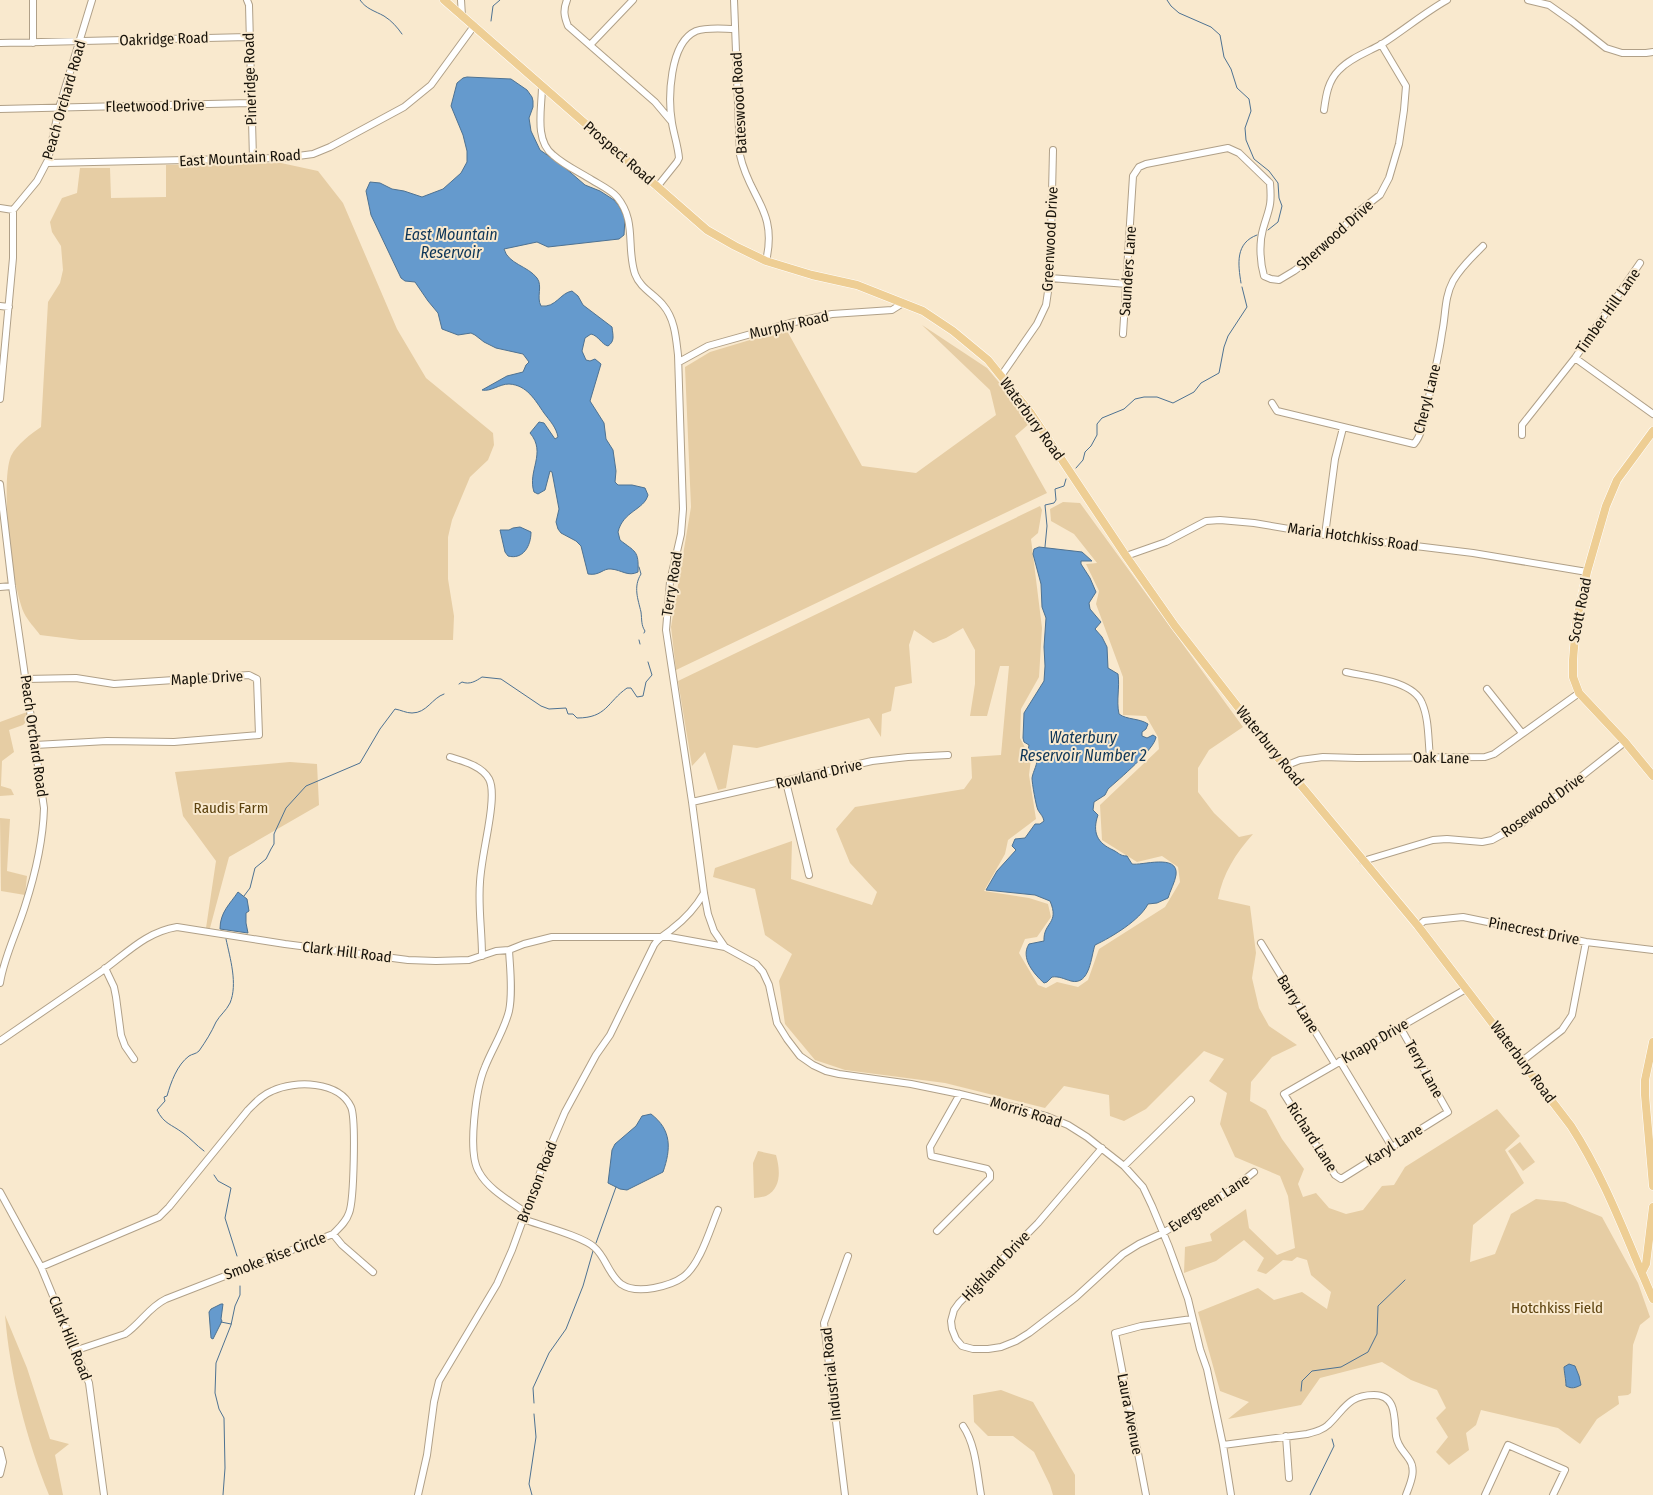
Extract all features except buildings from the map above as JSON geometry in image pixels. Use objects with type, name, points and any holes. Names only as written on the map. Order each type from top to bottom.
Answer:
[{"type":"main road","name":"Prospect Road","points":[[444,0],[708,230],[735,246],[766,260],[812,275]]},
{"type":"main road","name":"Waterbury Road","points":[[812,275],[857,285],[923,311],[953,331],[988,360],[1030,412],[1175,626],[1285,766],[1418,926],[1571,1126],[1608,1191],[1653,1299]]},
{"type":"main road","name":"Scott Road","points":[[1653,431],[1617,480],[1606,506],[1587,572],[1573,643],[1573,678],[1579,693],[1625,742],[1653,776]]},
{"type":"main road","points":[[1653,1042],[1645,1080],[1653,1186]]},
{"type":"main road","points":[[1642,1272],[1646,1264],[1653,1207]]},
{"type":"street","points":[[33,0],[33,43]]},
{"type":"street","name":"Peach Orchard Road","points":[[13,210],[37,181],[47,163],[59,108],[92,0]]},
{"type":"street","name":"Pineridge Road","points":[[247,0],[249,5],[248,36],[252,159]]},
{"type":"street","points":[[461,0],[462,16]]},
{"type":"street","points":[[567,0],[564,17],[568,26],[655,102],[672,122]]},
{"type":"street","points":[[590,45],[633,0]]},
{"type":"street","name":"Bateswood Road","points":[[734,0],[740,155],[745,172],[766,214],[770,235],[766,260]]},
{"type":"street","points":[[1324,110],[1327,92],[1331,81],[1338,71],[1349,62],[1381,44],[1447,0]]},
{"type":"street","points":[[1528,0],[1549,5],[1606,48],[1622,53],[1646,54],[1653,52]]},
{"type":"street","name":"East Mountain Road","points":[[47,163],[282,158],[312,154],[330,147],[404,107],[431,85],[474,26]]},
{"type":"street","points":[[657,187],[677,162],[678,158],[672,122],[671,96],[678,50],[688,37],[696,32],[707,29],[735,29]]},
{"type":"street","name":"Oakridge Road","points":[[0,43],[248,36]]},
{"type":"street","name":"Sherwood Drive","points":[[1132,208],[1134,176],[1139,168],[1146,164],[1228,148],[1239,153],[1270,183],[1271,204],[1261,238],[1264,276],[1278,280],[1294,271],[1318,254],[1358,212],[1380,194],[1389,178],[1399,144],[1406,86],[1381,44]]},
{"type":"street","name":"Terry Road","points":[[542,86],[541,131],[544,143],[552,155],[616,196],[627,211],[635,274],[641,285],[663,304],[676,332],[679,362],[683,509],[681,534],[670,582],[666,630],[704,893],[714,931],[725,947]]},
{"type":"street","points":[[655,102],[663,102],[671,96]]},
{"type":"street","name":"Fleetwood Drive","points":[[0,109],[250,104]]},
{"type":"street","name":"Greenwood Drive","points":[[1001,376],[1037,324],[1046,305],[1050,278],[1053,150]]},
{"type":"street","points":[[0,208],[13,210],[13,253],[0,399]]},
{"type":"street","name":"Saunders Lane","points":[[1123,334],[1132,208]]},
{"type":"street","name":"Cheryl Lane","points":[[1272,403],[1277,411],[1414,444],[1417,440],[1440,346],[1444,325],[1445,300],[1452,282],[1463,266],[1483,246]]},
{"type":"street","name":"Timber Hill Lane","points":[[1522,435],[1522,425],[1575,358],[1640,263]]},
{"type":"street","points":[[1050,278],[1127,284]]},
{"type":"street","name":"Murphy Road","points":[[679,362],[708,346],[797,322],[832,314],[892,310],[903,303]]},
{"type":"street","points":[[0,306],[9,307]]},
{"type":"street","name":"Timber Hill Lane","points":[[1575,358],[1653,414]]},
{"type":"street","points":[[1325,535],[1335,458],[1343,428]]},
{"type":"street","name":"Peach Orchard Road","points":[[0,484],[12,586],[44,808],[43,831],[25,906],[2,971],[0,983]]},
{"type":"street","name":"Maria Hotchkiss Road","points":[[1126,556],[1166,542],[1206,522],[1220,520],[1473,553],[1587,572]]},
{"type":"street","points":[[0,587],[12,586]]},
{"type":"street","points":[[1346,672],[1401,684],[1418,695],[1425,712],[1430,757]]},
{"type":"street","name":"Maple Drive","points":[[26,679],[76,678],[114,684],[249,675],[257,679],[259,735],[174,742],[107,741],[35,745]]},
{"type":"street","points":[[1487,689],[1522,733]]},
{"type":"street","name":"Oak Lane","points":[[1285,766],[1300,760],[1323,757],[1485,757],[1494,754],[1579,693]]},
{"type":"street","name":"Rosewood Drive","points":[[1363,861],[1433,840],[1447,839],[1482,842],[1492,840],[1521,824],[1625,742]]},
{"type":"street","name":"Rowland Drive","points":[[692,802],[872,762],[948,754]]},
{"type":"street","points":[[450,757],[474,766],[483,772],[490,780],[492,789],[480,882],[482,956]]},
{"type":"street","points":[[786,782],[809,874]]},
{"type":"street","name":"Bronson Road","points":[[418,1495],[427,1455],[437,1387],[497,1284],[565,1112],[596,1055],[610,1035],[635,981],[659,938],[671,930],[697,905],[704,893]]},
{"type":"street","name":"Pinecrest Drive","points":[[1418,926],[1424,921],[1463,917],[1586,942],[1653,950]]},
{"type":"street","name":"Clark Hill Road","points":[[0,1041],[147,937],[164,929],[177,927],[285,944],[408,960],[469,960],[552,937],[670,937],[725,947]]},
{"type":"street","points":[[1522,1061],[1562,1030],[1572,1015],[1586,942]]},
{"type":"street","name":"Barry Lane","points":[[1261,943],[1392,1147]]},
{"type":"street","name":"Morris Road","points":[[725,947],[756,964],[763,972],[769,984],[777,1023],[800,1056],[813,1065],[839,1074],[911,1084],[960,1094],[1018,1108],[1062,1122],[1077,1130],[1124,1166],[1143,1187],[1180,1275],[1212,1386],[1224,1445],[1231,1495]]},
{"type":"street","points":[[509,950],[509,1008],[480,1083],[474,1130],[474,1153],[475,1164],[480,1174],[494,1188],[526,1212]]},
{"type":"street","points":[[105,968],[114,987],[121,1035],[125,1046],[134,1059]]},
{"type":"street","name":"Knapp Drive","points":[[1284,1094],[1466,989]]},
{"type":"street","name":"Terry Lane","points":[[1400,1027],[1448,1112]]},
{"type":"street","name":"Smoke Rise Circle","points":[[41,1267],[159,1217],[260,1097],[287,1086],[316,1086],[335,1090],[345,1098],[352,1108],[354,1124],[352,1206],[344,1224],[333,1234],[166,1299],[157,1304],[126,1334],[77,1350]]},
{"type":"street","points":[[937,1231],[990,1178],[987,1168],[931,1156],[930,1147],[960,1094]]},
{"type":"street","name":"Richard Lane","points":[[1284,1094],[1335,1175],[1341,1179]]},
{"type":"street","points":[[1124,1166],[1190,1100]]},
{"type":"street","name":"Karyl Lane","points":[[1341,1179],[1448,1112]]},
{"type":"street","name":"Highland Drive","points":[[1102,1148],[1038,1223],[954,1310],[951,1320],[952,1330],[956,1339],[962,1346],[973,1349],[1001,1348],[1016,1341],[1076,1297],[1123,1254],[1162,1233]]},
{"type":"street","name":"Evergreen Lane","points":[[1162,1233],[1235,1187],[1254,1172]]},
{"type":"street","name":"Clark Hill Road","points":[[0,1192],[41,1267],[77,1350],[89,1383],[104,1495]]},
{"type":"street","points":[[523,1219],[584,1241],[594,1247],[615,1279],[623,1285],[640,1290],[681,1279],[689,1272],[718,1210]]},
{"type":"street","points":[[333,1234],[342,1245],[372,1272]]},
{"type":"street","name":"Industrial Road","points":[[846,1495],[824,1323],[848,1256]]},
{"type":"street","name":"Laura Avenue","points":[[1146,1495],[1115,1333],[1141,1326],[1192,1319]]},
{"type":"street","points":[[1224,1445],[1319,1431],[1328,1426],[1346,1404],[1368,1395],[1380,1395],[1386,1397],[1392,1404],[1397,1441],[1413,1469],[1406,1495]]},
{"type":"street","points":[[963,1426],[968,1434],[981,1495]]},
{"type":"street","points":[[1286,1436],[1288,1478]]},
{"type":"street","points":[[1485,1495],[1508,1445],[1564,1470],[1553,1495]]},
{"type":"street","points":[[0,1450],[3,1462],[0,1474]]},
{"type":"green space","points":[[281,163],[318,171],[343,203],[397,329],[426,378],[493,433],[494,445],[488,460],[470,477],[452,520],[448,537],[448,579],[454,616],[453,640],[80,640],[40,635],[24,613],[15,581],[9,535],[7,488],[11,456],[20,443],[41,427],[48,302],[60,283],[63,270],[61,246],[52,232],[50,222],[62,198],[77,193],[80,168],[110,168],[111,198],[166,197],[166,165]]},
{"type":"green space","points":[[922,325],[987,368],[1020,407],[1030,423],[1015,436],[1047,493],[676,670],[671,627],[691,507],[685,367],[710,352],[786,329],[862,466],[916,473],[996,415],[990,390]]},
{"type":"green space","name":"Hotchkiss Field","points":[[1063,502],[1080,503],[1243,727],[1209,750],[1198,768],[1198,792],[1214,813],[1239,837],[1253,834],[1231,864],[1223,881],[1218,899],[1250,906],[1256,953],[1252,978],[1259,1008],[1269,1026],[1297,1045],[1272,1057],[1251,1082],[1250,1101],[1266,1110],[1282,1139],[1304,1169],[1298,1184],[1303,1197],[1316,1193],[1329,1208],[1346,1214],[1363,1210],[1382,1186],[1394,1185],[1405,1167],[1497,1109],[1520,1136],[1505,1150],[1524,1183],[1473,1225],[1470,1262],[1495,1254],[1511,1214],[1536,1199],[1565,1202],[1602,1217],[1638,1283],[1650,1317],[1640,1325],[1633,1345],[1631,1393],[1618,1396],[1619,1404],[1597,1419],[1580,1444],[1558,1428],[1481,1410],[1476,1425],[1466,1433],[1469,1450],[1449,1465],[1436,1452],[1448,1437],[1436,1418],[1446,1408],[1437,1390],[1411,1380],[1382,1362],[1320,1378],[1301,1405],[1228,1419],[1249,1402],[1220,1391],[1198,1312],[1258,1288],[1274,1300],[1302,1292],[1327,1309],[1331,1292],[1311,1275],[1307,1260],[1297,1257],[1292,1261],[1283,1260],[1266,1274],[1257,1271],[1264,1258],[1244,1240],[1216,1261],[1184,1273],[1185,1247],[1212,1241],[1210,1234],[1246,1209],[1249,1228],[1277,1255],[1295,1248],[1288,1196],[1280,1176],[1235,1157],[1220,1124],[1227,1093],[1209,1081],[1224,1059],[1204,1051],[1146,1109],[1124,1121],[1110,1116],[1109,1095],[1064,1086],[1045,1108],[945,1083],[845,1070],[815,1060],[785,1024],[779,981],[792,954],[765,935],[755,889],[713,877],[715,868],[792,841],[791,879],[872,905],[877,892],[850,863],[836,829],[855,807],[964,789],[972,778],[971,757],[1001,755],[1009,666],[1000,666],[987,716],[970,716],[975,684],[975,650],[963,628],[933,643],[914,630],[909,645],[912,683],[895,687],[891,711],[882,714],[881,737],[869,718],[757,748],[733,745],[726,788],[718,790],[705,752],[692,766],[678,681],[1040,506],[1042,510],[1038,533],[1031,539],[1042,628],[1039,677],[1021,709],[1020,738],[1031,759],[1029,775],[1036,819],[1008,840],[1005,854],[984,891],[1029,898],[1048,904],[1051,917],[1037,937],[1025,939],[1019,953],[1038,985],[1046,988],[1057,982],[1078,987],[1088,980],[1099,949],[1165,907],[1180,882],[1178,867],[1162,856],[1137,862],[1102,840],[1100,805],[1159,749],[1158,737],[1146,716],[1123,715],[1123,677],[1096,604],[1099,591],[1086,564],[1097,563],[1074,534],[1051,521],[1050,509]]},
{"type":"green space","points":[[27,712],[28,720],[23,725],[9,730],[14,752],[2,761],[1,786],[11,789],[14,795],[0,796],[0,722]]},
{"type":"green space","name":"Raudis Farm","points":[[290,762],[317,764],[319,805],[229,857],[210,928],[206,928],[216,861],[183,816],[175,772]]},
{"type":"green space","points":[[0,818],[10,819],[7,871],[27,876],[25,895],[1,891]]},
{"type":"green space","points":[[1520,1142],[1535,1162],[1523,1171],[1508,1151]]},
{"type":"green space","points":[[758,1151],[776,1155],[779,1178],[771,1193],[754,1198],[753,1163]]},
{"type":"green space","points":[[5,1315],[27,1368],[50,1439],[69,1444],[55,1455],[63,1495],[49,1495],[33,1451],[15,1384]]},
{"type":"green space","points":[[1001,1390],[1033,1402],[1075,1475],[1075,1495],[1053,1495],[1034,1452],[1013,1436],[988,1436],[974,1422],[973,1395]]},
{"type":"water","name":"East Mountain Reservoir","points":[[467,77],[511,79],[527,90],[533,101],[529,118],[531,131],[540,150],[585,185],[600,191],[614,200],[625,218],[624,235],[619,239],[548,247],[537,242],[504,249],[514,262],[533,274],[539,281],[541,306],[550,305],[564,294],[572,291],[578,296],[583,305],[612,327],[613,340],[608,346],[591,334],[585,338],[582,351],[586,360],[595,359],[601,364],[590,401],[604,423],[606,439],[613,450],[616,471],[615,482],[618,485],[632,485],[645,488],[648,495],[642,504],[624,519],[618,532],[620,540],[637,555],[638,572],[628,574],[608,569],[596,574],[588,574],[581,546],[558,529],[556,522],[559,509],[552,472],[550,471],[545,490],[538,494],[534,492],[533,477],[537,448],[535,440],[530,433],[539,422],[544,423],[555,439],[558,437],[554,427],[534,398],[521,387],[509,384],[489,390],[482,390],[507,376],[523,372],[529,362],[523,354],[496,348],[471,333],[458,335],[442,329],[438,313],[415,282],[405,281],[401,278],[371,215],[366,191],[370,182],[380,183],[392,189],[422,197],[443,189],[461,173],[467,162],[467,151],[463,135],[451,106],[457,83]]},
{"type":"water","points":[[520,527],[531,532],[528,547],[518,556],[508,556],[505,552],[500,530]]},
{"type":"water","name":"Waterbury Reservoir Number 2","points":[[1039,547],[1082,552],[1092,561],[1081,561],[1081,564],[1096,592],[1089,603],[1090,609],[1101,622],[1095,629],[1107,647],[1108,668],[1118,674],[1119,714],[1148,724],[1142,732],[1142,736],[1147,738],[1153,735],[1156,737],[1143,756],[1108,789],[1105,795],[1094,802],[1093,810],[1098,815],[1096,821],[1097,836],[1103,844],[1121,855],[1127,856],[1132,864],[1166,862],[1172,864],[1176,875],[1168,898],[1157,903],[1148,904],[1132,922],[1095,945],[1089,969],[1082,979],[1071,981],[1052,977],[1044,983],[1032,970],[1026,955],[1029,944],[1044,941],[1044,935],[1053,914],[1050,901],[1035,895],[986,890],[997,871],[1016,850],[1012,846],[1015,839],[1025,838],[1035,824],[1040,824],[1044,821],[1037,808],[1032,781],[1036,758],[1033,751],[1028,751],[1029,745],[1024,742],[1023,738],[1024,713],[1044,681],[1046,618],[1042,607],[1041,584],[1033,554],[1034,549]]},
{"type":"water","points":[[238,892],[247,899],[249,911],[246,913],[246,923],[248,933],[220,929],[224,913]]},
{"type":"water","points":[[651,1114],[663,1127],[668,1140],[663,1172],[627,1190],[608,1183],[612,1150],[615,1144],[636,1126],[642,1116]]},
{"type":"water","points":[[223,1304],[222,1321],[213,1339],[211,1338],[209,1312]]},
{"type":"water","points":[[1569,1364],[1575,1366],[1581,1385],[1570,1388],[1566,1386],[1564,1367]]},
{"type":"waterway","points":[[360,0],[368,8],[389,20],[402,34]]},
{"type":"waterway","points":[[491,21],[493,6],[500,0]]},
{"type":"waterway","points":[[1167,0],[1179,13],[1211,27],[1220,35],[1224,57],[1231,69],[1237,88],[1249,99],[1251,111],[1245,128],[1246,140],[1254,159],[1269,171],[1278,183],[1279,198],[1282,206],[1278,222],[1268,230]]},
{"type":"waterway","points":[[1241,283],[1239,269],[1241,249],[1245,243],[1257,235]]},
{"type":"waterway","points":[[1076,468],[1083,460],[1085,452],[1097,435],[1097,424],[1102,418],[1124,409],[1135,399],[1144,397],[1157,397],[1173,403],[1194,392],[1201,383],[1219,373],[1228,336],[1247,307],[1242,287]]},
{"type":"waterway","points":[[1045,547],[1047,526],[1045,505],[1054,503],[1056,500],[1055,489],[1064,486],[1066,479]]},
{"type":"waterway","points":[[639,567],[641,574],[637,584],[637,593],[644,633]]},
{"type":"waterway","points":[[639,640],[640,644]]},
{"type":"waterway","points":[[459,684],[462,682],[473,682],[482,677],[501,679],[541,706],[549,709],[566,708],[568,714],[573,714],[577,718],[587,717],[601,712],[627,688],[631,688],[637,697],[643,696],[646,682],[652,675],[648,662]]},
{"type":"waterway","points":[[244,896],[250,888],[255,868],[266,859],[274,844],[274,834],[286,808],[306,786],[360,763],[380,729],[395,709],[410,713],[422,711],[444,694]]},
{"type":"waterway","points":[[204,1151],[186,1135],[165,1121],[157,1110],[165,1101],[164,1097],[167,1096],[181,1064],[189,1056],[199,1051],[230,1003],[233,979],[226,939]]},
{"type":"waterway","points":[[214,1175],[218,1181],[231,1188],[225,1218],[237,1256]]},
{"type":"waterway","points":[[596,1243],[616,1187]]},
{"type":"waterway","points":[[534,1403],[533,1388],[549,1353],[566,1329],[583,1286],[593,1251]]},
{"type":"waterway","points":[[1301,1391],[1302,1381],[1312,1371],[1341,1367],[1368,1352],[1377,1334],[1378,1306],[1405,1280]]},
{"type":"waterway","points":[[223,1495],[225,1468],[224,1418],[219,1409],[215,1393],[216,1363],[231,1325],[235,1306],[240,1295],[240,1286]]},
{"type":"waterway","points":[[221,1322],[231,1324]]},
{"type":"waterway","points":[[532,1495],[529,1484],[536,1437],[534,1414]]},
{"type":"waterway","points":[[1310,1495],[1334,1446],[1332,1439]]}]
